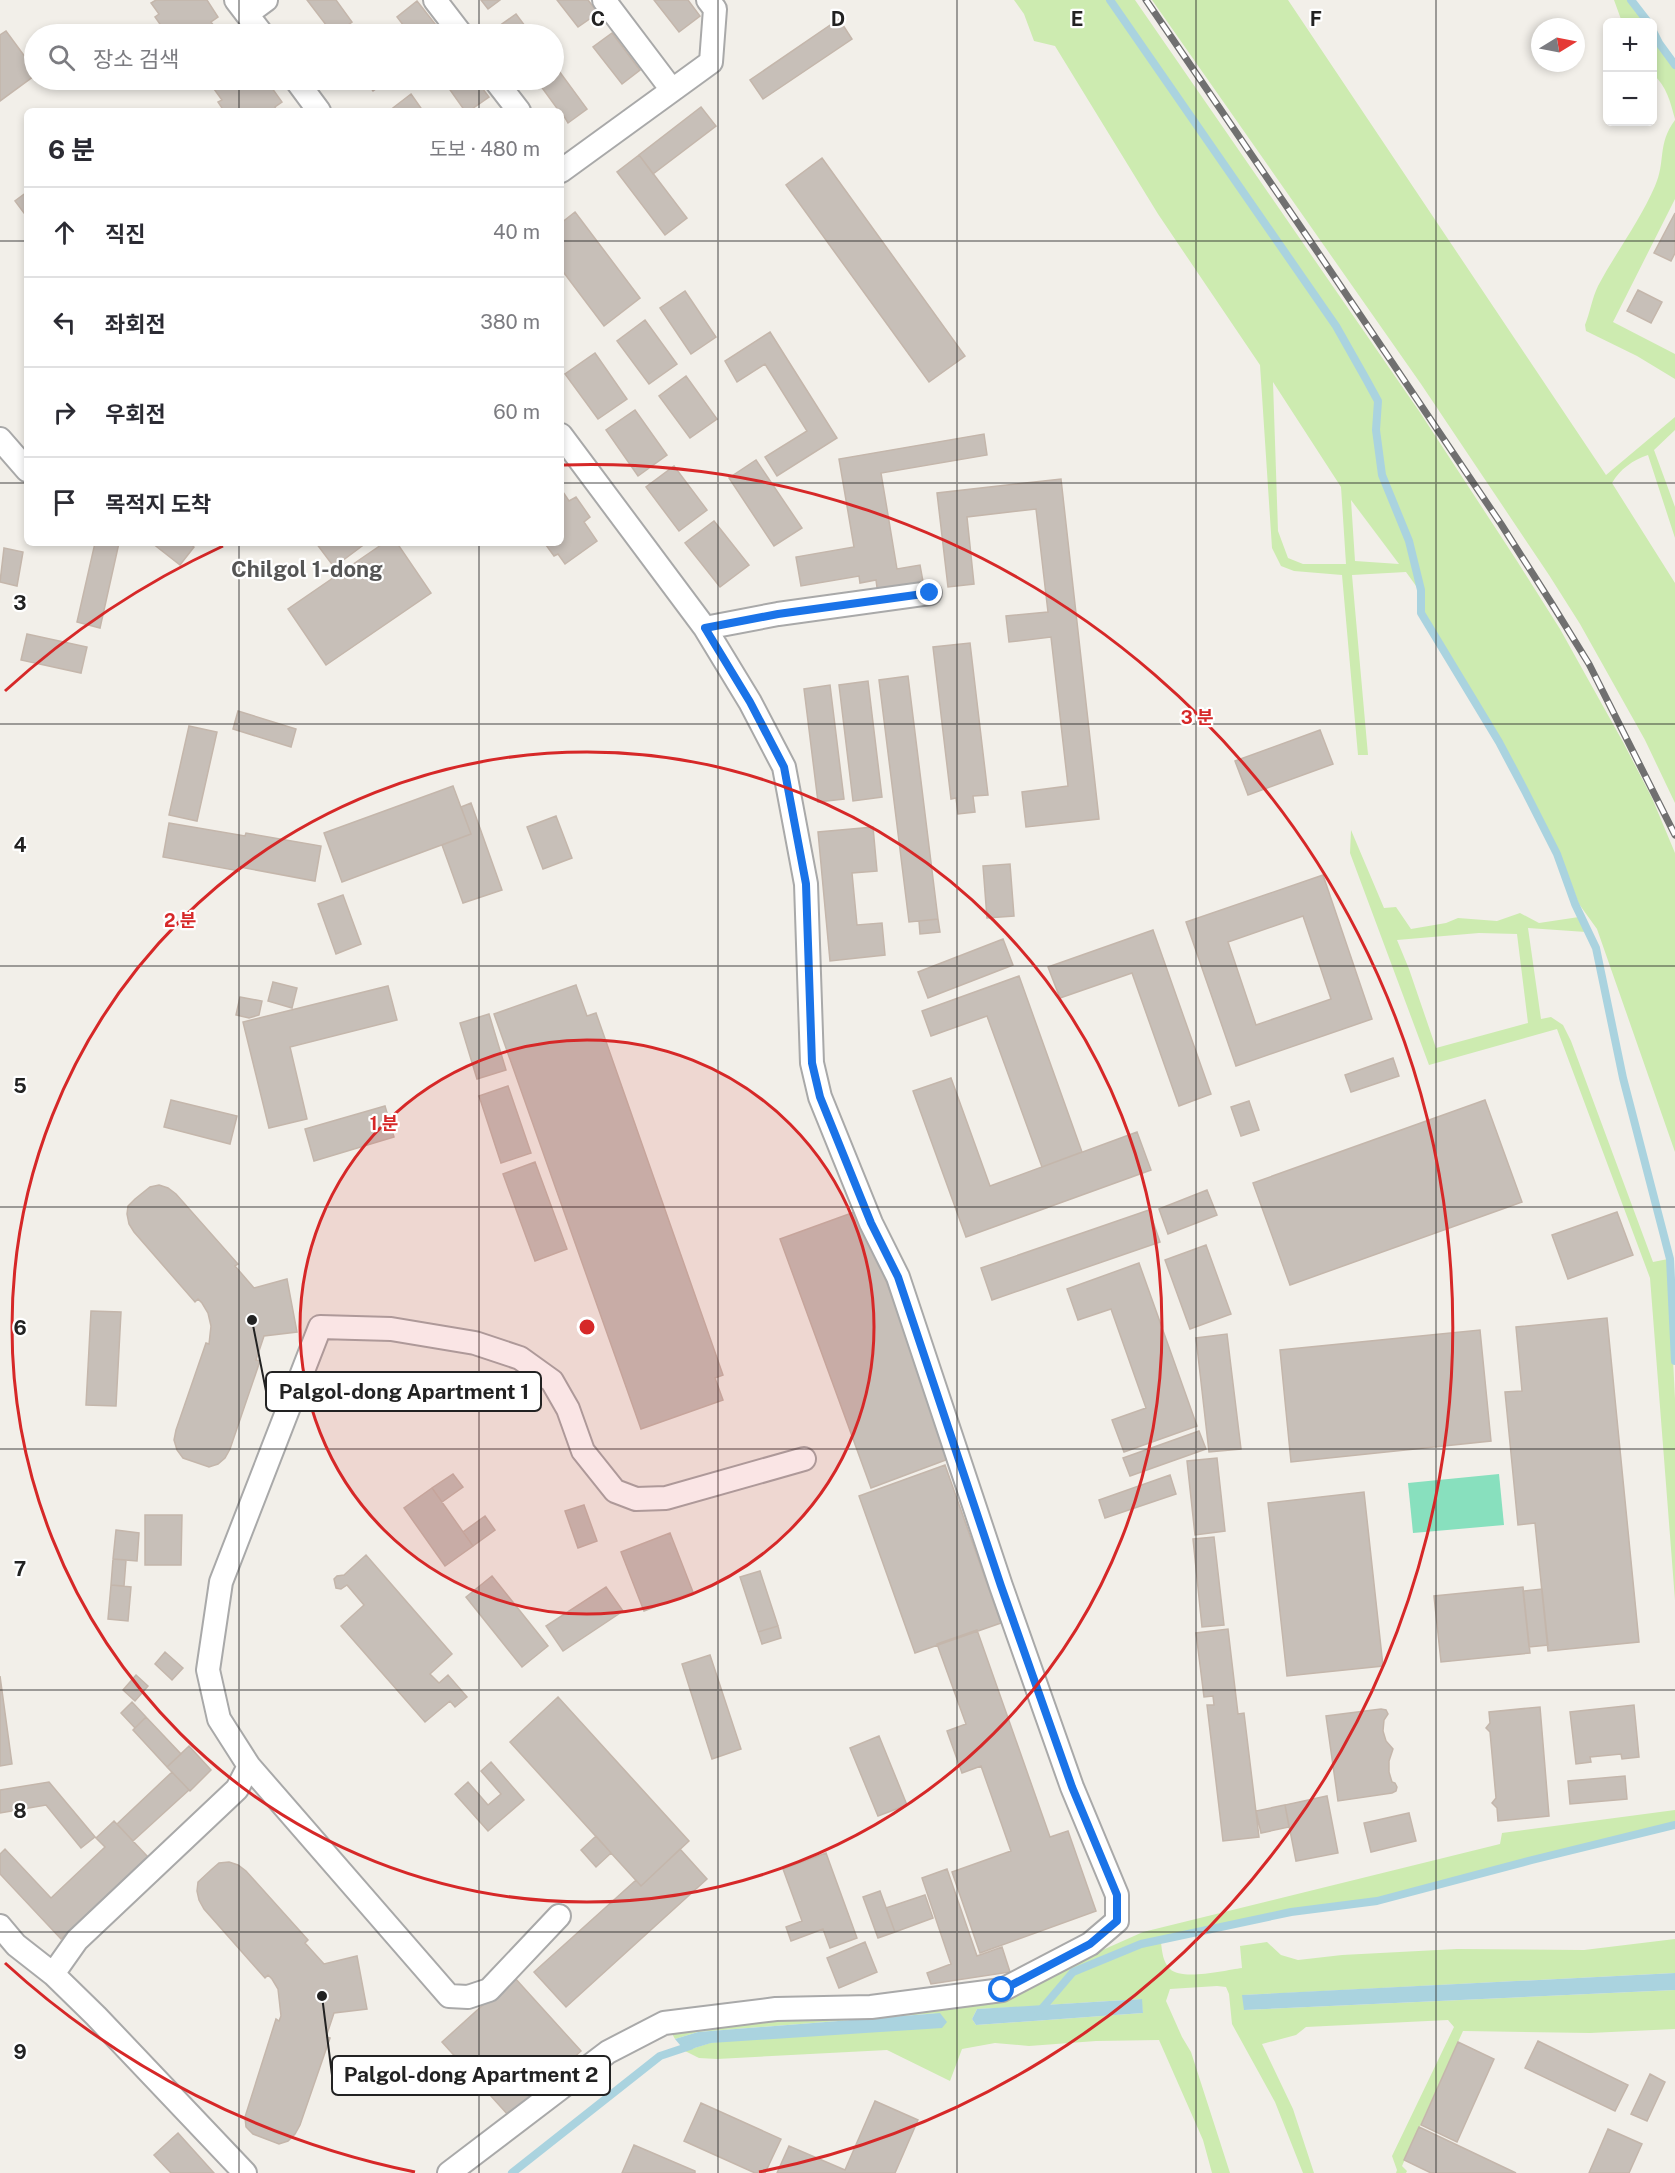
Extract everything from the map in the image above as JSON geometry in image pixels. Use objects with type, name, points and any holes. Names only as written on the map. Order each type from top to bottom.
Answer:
[{"type":"street","points":[[255,24],[242,7],[266,0]]},
{"type":"street","points":[[435,0],[453,24]]},
{"type":"street","points":[[604,0],[672,90]]},
{"type":"street","points":[[564,168],[711,62],[715,9],[708,0]]},
{"type":"street","points":[[303,90],[317,108]]},
{"type":"street","points":[[503,90],[517,108]]},
{"type":"street","points":[[0,439],[24,467]]},
{"type":"street","points":[[449,2173],[608,2052],[664,2023],[776,2009],[871,2007],[1002,1990],[1090,1944],[1117,1921],[1117,1895],[1072,1787],[1001,1586],[898,1277],[871,1223],[820,1097],[812,1063],[806,884],[784,767],[750,702],[705,628],[564,439]]},
{"type":"street","points":[[705,628],[778,614],[930,593]]},
{"type":"street","points":[[559,1916],[489,1990],[468,1997],[449,1995],[249,1766],[219,1719],[208,1670],[221,1582],[320,1327],[391,1329],[475,1343],[520,1358],[552,1381],[568,1409],[584,1452],[615,1491],[636,1499],[666,1498],[804,1459]]},
{"type":"street","points":[[53,1974],[77,1940],[237,1789],[249,1766]]},
{"type":"street","points":[[0,1926],[16,1945],[53,1974],[96,2016],[245,2173]]},
{"type":"green space","points":[[1014,0],[1108,0],[1334,327],[1376,401],[1374,430],[1380,476],[1407,542],[1419,590],[1406,572],[1352,575],[1368,755],[1358,755],[1342,575],[1294,571],[1281,566],[1272,548],[1260,365],[1158,214],[1055,46],[1034,41],[1024,14]],"holes":[[[1273,382],[1341,487],[1346,564],[1303,564],[1288,558],[1278,531]],[[1351,500],[1399,564],[1355,561]]]},
{"type":"green space","points":[[1112,0],[1135,0],[1419,411],[1560,629],[1652,798],[1675,853],[1675,1152],[1597,929],[1579,904],[1559,853],[1500,741],[1423,612],[1423,590],[1411,541],[1384,475],[1378,430],[1380,401],[1337,325]]},
{"type":"green space","points":[[1152,0],[1288,0],[1606,475],[1675,417],[1675,430],[1654,450],[1675,507],[1675,538],[1648,455],[1627,466],[1612,483],[1675,583],[1675,803],[1645,740],[1580,624],[1549,575],[1421,384]]},
{"type":"green space","points":[[1614,0],[1629,0],[1643,18],[1621,18]]},
{"type":"green space","points":[[1657,42],[1675,68],[1675,119],[1670,100],[1658,79]]},
{"type":"green space","points":[[1675,120],[1675,199],[1613,322],[1675,354],[1675,379],[1637,356],[1586,331],[1585,325],[1598,286],[1655,186],[1666,137]]},
{"type":"green space","points":[[1351,830],[1384,908],[1396,907],[1411,929],[1446,923],[1458,918],[1497,921],[1520,913],[1539,923],[1579,917],[1586,932],[1528,928],[1541,1019],[1551,1017],[1563,1025],[1653,1262],[1668,1259],[1675,1399],[1675,1600],[1650,1278],[1557,1029],[1429,1065],[1350,853]],"holes":[[[1479,933],[1517,934],[1528,1023],[1436,1048],[1397,940]]]},
{"type":"green space","points":[[1499,1474],[1504,1525],[1413,1533],[1408,1483]]},
{"type":"green space","points":[[1675,1810],[1675,1823],[1376,1899],[1290,1911],[1141,1942],[1072,1971],[1042,2006],[977,2009],[972,2019],[976,2025],[1143,2013],[1141,1999],[1046,2005],[1074,1973],[1142,1945],[1161,1942],[1164,1960],[1170,1969],[1184,1974],[1194,1974],[1242,1968],[1240,1946],[1267,1942],[1281,1955],[1298,1960],[1342,1955],[1457,1949],[1584,1950],[1675,1939],[1675,1973],[1243,1995],[1245,2010],[1675,1990],[1675,2029],[1590,2033],[1463,2031],[1402,2166],[1407,2171],[1406,2173],[1396,2173],[1392,2156],[1454,2027],[1448,2020],[1306,2027],[1296,2035],[1262,2044],[1293,2109],[1314,2173],[1303,2173],[1275,2102],[1232,2024],[1229,1994],[1226,1987],[1170,1989],[1166,2001],[1191,2052],[1230,2173],[1212,2173],[1203,2140],[1159,2040],[1096,2041],[1029,2046],[995,2043],[962,2049],[950,2081],[887,2050],[717,2059],[699,2058],[685,2051],[710,2043],[940,2013],[698,2032],[675,2039],[670,2030],[999,1996],[1143,1932],[1500,1844],[1502,1833]]},
{"type":"water","points":[[1675,1973],[1675,1990],[1244,2010],[1242,1995]]},
{"type":"water","points":[[1142,1999],[1143,2013],[976,2025],[972,2019],[977,2009]]},
{"type":"water","points":[[940,2013],[947,2022],[942,2028],[711,2043],[685,2051],[675,2039],[698,2032]]},
{"type":"building","points":[[156,0],[207,0],[218,17],[211,22],[212,24],[160,24],[155,17],[159,14],[151,3]]},
{"type":"building","points":[[307,0],[336,0],[352,22],[325,24]]},
{"type":"building","points":[[481,0],[500,0],[488,9]]},
{"type":"building","points":[[557,0],[588,0],[598,13],[578,27]]},
{"type":"building","points":[[654,0],[688,0],[700,16],[679,32]]},
{"type":"building","points":[[417,1],[435,24],[402,24],[397,17]]},
{"type":"building","points":[[516,14],[524,24],[502,24]]},
{"type":"building","points":[[839,19],[852,39],[763,99],[750,80]]},
{"type":"building","points":[[6,31],[24,55],[24,83],[0,101],[0,35]]},
{"type":"building","points":[[612,33],[640,70],[622,84],[593,47]]},
{"type":"building","points":[[564,78],[587,109],[568,123],[564,116],[564,108],[557,108],[544,90],[564,90]]},
{"type":"building","points":[[215,90],[273,90],[282,102],[276,108],[222,108],[218,102],[222,100]]},
{"type":"building","points":[[450,90],[484,90],[489,97],[473,108],[463,108]]},
{"type":"building","points":[[411,94],[421,108],[393,108]]},
{"type":"building","points":[[701,107],[716,126],[653,174],[639,155]]},
{"type":"building","points":[[639,155],[687,218],[665,235],[617,172]]},
{"type":"building","points":[[822,158],[965,356],[929,382],[786,185]]},
{"type":"building","points":[[24,194],[24,213],[15,201]]},
{"type":"building","points":[[575,212],[640,298],[604,326],[564,273],[564,221]]},
{"type":"building","points":[[1675,213],[1675,253],[1671,261],[1654,253]]},
{"type":"building","points":[[1638,290],[1662,302],[1651,323],[1627,311]]},
{"type":"building","points":[[685,291],[716,337],[691,354],[660,308]]},
{"type":"building","points":[[645,320],[677,364],[649,384],[617,341]]},
{"type":"building","points":[[770,332],[837,438],[777,476],[765,457],[807,431],[765,364],[737,382],[725,361]]},
{"type":"building","points":[[595,353],[627,399],[598,419],[565,374]]},
{"type":"building","points":[[686,376],[717,419],[690,438],[659,396]]},
{"type":"building","points":[[635,410],[667,455],[638,476],[606,430]]},
{"type":"building","points":[[984,434],[987,455],[881,473],[897,569],[920,565],[924,587],[878,595],[876,580],[860,583],[859,576],[801,586],[796,557],[854,547],[839,459]]},
{"type":"building","points":[[756,460],[802,528],[774,546],[729,478]]},
{"type":"building","points":[[674,466],[707,510],[679,531],[646,487]]},
{"type":"building","points":[[1061,479],[1099,819],[1026,827],[1022,792],[1068,786],[1051,637],[1009,642],[1006,616],[1048,612],[1036,509],[967,517],[974,584],[948,587],[937,493]]},
{"type":"building","points":[[564,494],[569,501],[576,497],[590,517],[584,522],[597,541],[565,564],[558,554],[554,556],[547,546],[564,546]]},
{"type":"building","points":[[714,521],[749,565],[720,587],[685,543]]},
{"type":"building","points":[[94,546],[118,546],[100,628],[77,622]]},
{"type":"building","points":[[156,546],[193,546],[180,565]]},
{"type":"building","points":[[318,546],[362,546],[334,567]]},
{"type":"building","points":[[380,546],[399,546],[431,593],[326,665],[288,609]]},
{"type":"building","points":[[4,548],[23,552],[17,586],[0,582]]},
{"type":"building","points":[[27,634],[87,647],[81,673],[21,660]]},
{"type":"building","points":[[970,643],[988,795],[973,796],[975,812],[958,814],[956,798],[951,799],[933,647]]},
{"type":"building","points":[[908,676],[938,919],[909,922],[879,680]]},
{"type":"building","points":[[868,681],[882,797],[853,801],[839,685]]},
{"type":"building","points":[[830,685],[844,799],[818,802],[804,689]]},
{"type":"building","points":[[238,711],[296,729],[291,747],[233,729]]},
{"type":"building","points":[[189,726],[217,732],[197,821],[169,815]]},
{"type":"building","points":[[1320,730],[1333,764],[1248,795],[1235,761]]},
{"type":"building","points":[[453,786],[471,834],[342,882],[324,833]]},
{"type":"building","points":[[471,803],[502,890],[463,903],[442,845],[471,834],[461,807]]},
{"type":"building","points":[[556,816],[572,858],[543,869],[527,827]]},
{"type":"building","points":[[169,823],[321,846],[315,881],[240,867],[239,871],[163,857]]},
{"type":"building","points":[[873,827],[877,871],[852,873],[857,925],[882,923],[885,955],[830,961],[818,832]]},
{"type":"building","points":[[1010,864],[1014,916],[987,918],[983,866]]},
{"type":"building","points":[[1323,875],[1372,1019],[1236,1066],[1186,922]],"holes":[[[1303,916],[1331,999],[1256,1025],[1228,942]]]},
{"type":"building","points":[[343,895],[361,944],[336,954],[318,904]]},
{"type":"building","points":[[938,919],[940,932],[920,934],[919,921]]},
{"type":"building","points":[[1153,930],[1211,1094],[1179,1106],[1132,973],[1060,998],[1048,967]]},
{"type":"building","points":[[1003,939],[1013,965],[928,998],[918,972]]},
{"type":"building","points":[[1019,976],[1082,1152],[1042,1167],[987,1016],[931,1036],[922,1011]]},
{"type":"building","points":[[273,982],[297,988],[292,1008],[268,1001]]},
{"type":"building","points":[[576,985],[587,1016],[596,1013],[723,1375],[715,1378],[723,1400],[641,1429],[494,1014]]},
{"type":"building","points":[[388,986],[397,1020],[290,1047],[307,1119],[269,1128],[243,1022]]},
{"type":"building","points":[[240,997],[262,1001],[259,1015],[249,1018],[236,1015]]},
{"type":"building","points":[[489,1014],[506,1070],[477,1079],[460,1023]]},
{"type":"building","points":[[1393,1058],[1399,1076],[1351,1092],[1345,1075]]},
{"type":"building","points":[[951,1078],[990,1186],[1137,1132],[1151,1170],[966,1237],[913,1091]]},
{"type":"building","points":[[508,1086],[531,1153],[501,1163],[479,1096]]},
{"type":"building","points":[[171,1100],[237,1116],[230,1144],[164,1127]]},
{"type":"building","points":[[1485,1100],[1522,1202],[1290,1285],[1253,1183]]},
{"type":"building","points":[[1249,1101],[1259,1130],[1241,1136],[1231,1107]]},
{"type":"building","points":[[385,1106],[394,1137],[314,1161],[305,1129]]},
{"type":"building","points":[[535,1162],[567,1249],[535,1261],[503,1174]]},
{"type":"building","points":[[159,1185],[176,1194],[238,1264],[235,1266],[254,1288],[287,1279],[297,1332],[264,1336],[256,1360],[260,1361],[230,1449],[218,1464],[209,1467],[183,1458],[174,1440],[206,1343],[209,1344],[211,1326],[208,1313],[202,1303],[198,1299],[195,1302],[134,1232],[127,1214],[128,1206],[135,1199],[150,1187]]},
{"type":"building","points":[[1207,1190],[1217,1215],[1168,1234],[1159,1209]]},
{"type":"building","points":[[860,1210],[951,1458],[871,1488],[780,1239]]},
{"type":"building","points":[[1149,1210],[1160,1242],[992,1300],[981,1268]]},
{"type":"building","points":[[1617,1212],[1633,1255],[1568,1279],[1552,1235]]},
{"type":"building","points":[[1206,1245],[1231,1314],[1190,1329],[1165,1260]]},
{"type":"building","points":[[1139,1263],[1197,1426],[1124,1452],[1112,1420],[1146,1408],[1111,1309],[1078,1320],[1067,1289]]},
{"type":"building","points":[[91,1311],[121,1312],[116,1406],[86,1405]]},
{"type":"building","points":[[1607,1318],[1639,1642],[1548,1651],[1535,1523],[1518,1525],[1505,1392],[1522,1391],[1516,1327]]},
{"type":"building","points":[[1480,1330],[1491,1441],[1291,1462],[1280,1350]]},
{"type":"building","points":[[1227,1334],[1241,1449],[1209,1452],[1196,1338]]},
{"type":"building","points":[[1199,1431],[1206,1449],[1130,1476],[1123,1458]]},
{"type":"building","points":[[1217,1458],[1225,1531],[1195,1535],[1187,1461]]},
{"type":"building","points":[[945,1465],[1001,1623],[915,1653],[859,1496]]},
{"type":"building","points":[[453,1474],[463,1487],[442,1502],[432,1488]]},
{"type":"building","points":[[1170,1475],[1176,1494],[1105,1518],[1099,1500]]},
{"type":"building","points":[[432,1488],[473,1546],[445,1566],[404,1508]]},
{"type":"building","points":[[1364,1492],[1383,1666],[1287,1676],[1268,1503]]},
{"type":"building","points":[[584,1505],[597,1541],[578,1548],[565,1511]]},
{"type":"building","points":[[145,1515],[182,1515],[181,1565],[145,1565]]},
{"type":"building","points":[[485,1516],[495,1530],[473,1546],[463,1532]]},
{"type":"building","points":[[116,1530],[139,1533],[137,1561],[113,1559]]},
{"type":"building","points":[[670,1533],[693,1592],[644,1611],[621,1552]]},
{"type":"building","points":[[1214,1537],[1224,1625],[1202,1627],[1193,1539]]},
{"type":"building","points":[[366,1555],[452,1654],[430,1674],[439,1683],[448,1675],[467,1697],[455,1707],[450,1701],[425,1722],[341,1626],[364,1605],[347,1585],[341,1589],[336,1588],[334,1579],[344,1575]]},
{"type":"building","points":[[113,1559],[126,1560],[124,1586],[111,1585]]},
{"type":"building","points":[[760,1571],[778,1626],[758,1632],[740,1577]]},
{"type":"building","points":[[492,1576],[548,1646],[522,1667],[466,1597]]},
{"type":"building","points":[[111,1585],[131,1587],[128,1621],[108,1619]]},
{"type":"building","points":[[606,1587],[623,1611],[563,1651],[546,1626]]},
{"type":"building","points":[[1523,1587],[1530,1653],[1441,1662],[1434,1596]]},
{"type":"building","points":[[1542,1589],[1548,1645],[1529,1647],[1523,1591]]},
{"type":"building","points":[[778,1626],[781,1638],[762,1644],[758,1632]]},
{"type":"building","points":[[1228,1629],[1238,1714],[1244,1713],[1259,1837],[1223,1841],[1207,1705],[1214,1705],[1213,1696],[1204,1697],[1196,1633]]},
{"type":"building","points":[[977,1630],[1050,1837],[1068,1831],[1096,1911],[980,1953],[952,1872],[1011,1851],[981,1766],[962,1773],[947,1731],[966,1724],[937,1644]]},
{"type":"building","points":[[165,1652],[183,1668],[172,1680],[155,1664]]},
{"type":"building","points":[[710,1655],[741,1749],[712,1759],[682,1664]]},
{"type":"building","points":[[136,1675],[148,1686],[135,1701],[123,1690]]},
{"type":"building","points":[[0,1676],[12,1764],[0,1766]]},
{"type":"building","points":[[558,1697],[689,1841],[641,1886],[510,1742]]},
{"type":"building","points":[[132,1702],[146,1717],[135,1728],[121,1713]]},
{"type":"building","points":[[1634,1705],[1639,1757],[1622,1759],[1621,1754],[1590,1757],[1591,1762],[1576,1764],[1570,1712]]},
{"type":"building","points":[[1540,1707],[1549,1816],[1498,1821],[1497,1808],[1492,1803],[1496,1798],[1490,1732],[1486,1728],[1490,1723],[1489,1712]]},
{"type":"building","points":[[1386,1710],[1388,1714],[1384,1720],[1383,1731],[1386,1741],[1393,1749],[1389,1761],[1389,1772],[1392,1782],[1397,1787],[1396,1791],[1338,1801],[1326,1716]]},
{"type":"building","points":[[146,1717],[181,1754],[167,1767],[133,1730]]},
{"type":"building","points":[[879,1736],[907,1805],[878,1816],[850,1748]]},
{"type":"building","points":[[189,1746],[211,1770],[190,1791],[167,1767]]},
{"type":"building","points":[[491,1762],[524,1800],[488,1831],[455,1794],[468,1782],[488,1805],[501,1794],[481,1771]]},
{"type":"building","points":[[172,1772],[189,1790],[133,1841],[117,1824]]},
{"type":"building","points":[[1625,1776],[1627,1799],[1570,1804],[1568,1781]]},
{"type":"building","points":[[49,1782],[95,1837],[81,1848],[46,1805],[0,1813],[0,1790]]},
{"type":"building","points":[[1327,1796],[1338,1853],[1296,1861],[1285,1805]]},
{"type":"building","points":[[1285,1805],[1289,1827],[1261,1833],[1256,1811]]},
{"type":"building","points":[[1409,1813],[1416,1841],[1371,1852],[1364,1823]]},
{"type":"building","points":[[114,1821],[148,1857],[61,1939],[0,1874],[0,1854],[5,1849],[51,1898],[105,1847],[96,1838]]},
{"type":"building","points":[[596,1836],[611,1853],[596,1867],[581,1850]]},
{"type":"building","points":[[680,1849],[707,1879],[566,2007],[534,1972],[636,1880],[641,1886]]},
{"type":"building","points":[[826,1853],[857,1938],[830,1948],[823,1929],[791,1941],[786,1927],[802,1921],[783,1869]]},
{"type":"building","points":[[229,1862],[246,1871],[308,1940],[305,1943],[324,1964],[357,1956],[367,2009],[334,2013],[326,2037],[330,2038],[300,2125],[288,2141],[279,2144],[253,2134],[246,2127],[245,2117],[276,2019],[279,2021],[281,2016],[278,1989],[272,1979],[268,1975],[265,1978],[204,1909],[197,1891],[198,1882],[212,1869],[219,1863]]},
{"type":"building","points":[[947,1869],[977,1956],[1002,1947],[1010,1972],[931,1984],[927,1973],[951,1964],[922,1878]]},
{"type":"building","points":[[880,1891],[895,1932],[878,1938],[863,1897]]},
{"type":"building","points":[[925,1895],[933,1918],[895,1932],[886,1908]]},
{"type":"building","points":[[865,1942],[877,1972],[839,1988],[827,1958]]},
{"type":"building","points":[[514,1977],[581,2051],[509,2116],[442,2042]]},
{"type":"building","points":[[1538,2041],[1628,2085],[1615,2111],[1525,2068]]},
{"type":"building","points":[[1458,2042],[1494,2059],[1457,2142],[1421,2125]]},
{"type":"building","points":[[1650,2074],[1665,2082],[1647,2121],[1631,2114]]},
{"type":"building","points":[[875,2101],[918,2120],[895,2173],[777,2173],[789,2146],[845,2170]]},
{"type":"building","points":[[701,2103],[781,2139],[765,2173],[755,2173],[684,2141]]},
{"type":"building","points":[[1419,2127],[1516,2173],[1431,2173],[1404,2160]]},
{"type":"building","points":[[1608,2129],[1642,2144],[1629,2173],[1589,2173]]},
{"type":"building","points":[[178,2133],[214,2173],[171,2173],[154,2155]]},
{"type":"building","points":[[634,2145],[695,2171],[695,2173],[622,2173]]},
{"type":"waterway","points":[[1110,0],[1336,326],[1378,401],[1376,430],[1382,475],[1409,541],[1421,590],[1421,613],[1499,742],[1525,791],[1557,854],[1575,904],[1596,948],[1623,1078],[1670,1259],[1675,1361]]},
{"type":"waterway","points":[[1631,0],[1645,18]]},
{"type":"waterway","points":[[1657,39],[1675,65]]},
{"type":"waterway","points":[[1039,2012],[1073,1972],[1141,1944],[1291,1912],[1377,1901],[1675,1825]]},
{"type":"waterway","points":[[512,2173],[660,2056],[690,2046]]},
{"type":"railway","points":[[1146,0],[1501,524],[1552,604],[1589,664],[1675,835]]},
{"type":"place","name":"Palgol-dong Apartment 1","points":[[252,1320]]},
{"type":"place","name":"Palgol-dong Apartment 2","points":[[322,1996]]},
{"type":"district","name":"Chilgol 1-dong","points":[[307,569]]},
{"type":"route","points":[[930,593],[778,614],[705,628],[750,702],[784,767],[806,884],[812,1063],[820,1097],[871,1223],[898,1277],[1001,1586],[1072,1787],[1117,1895],[1117,1921],[1090,1944],[1002,1990]]}]
